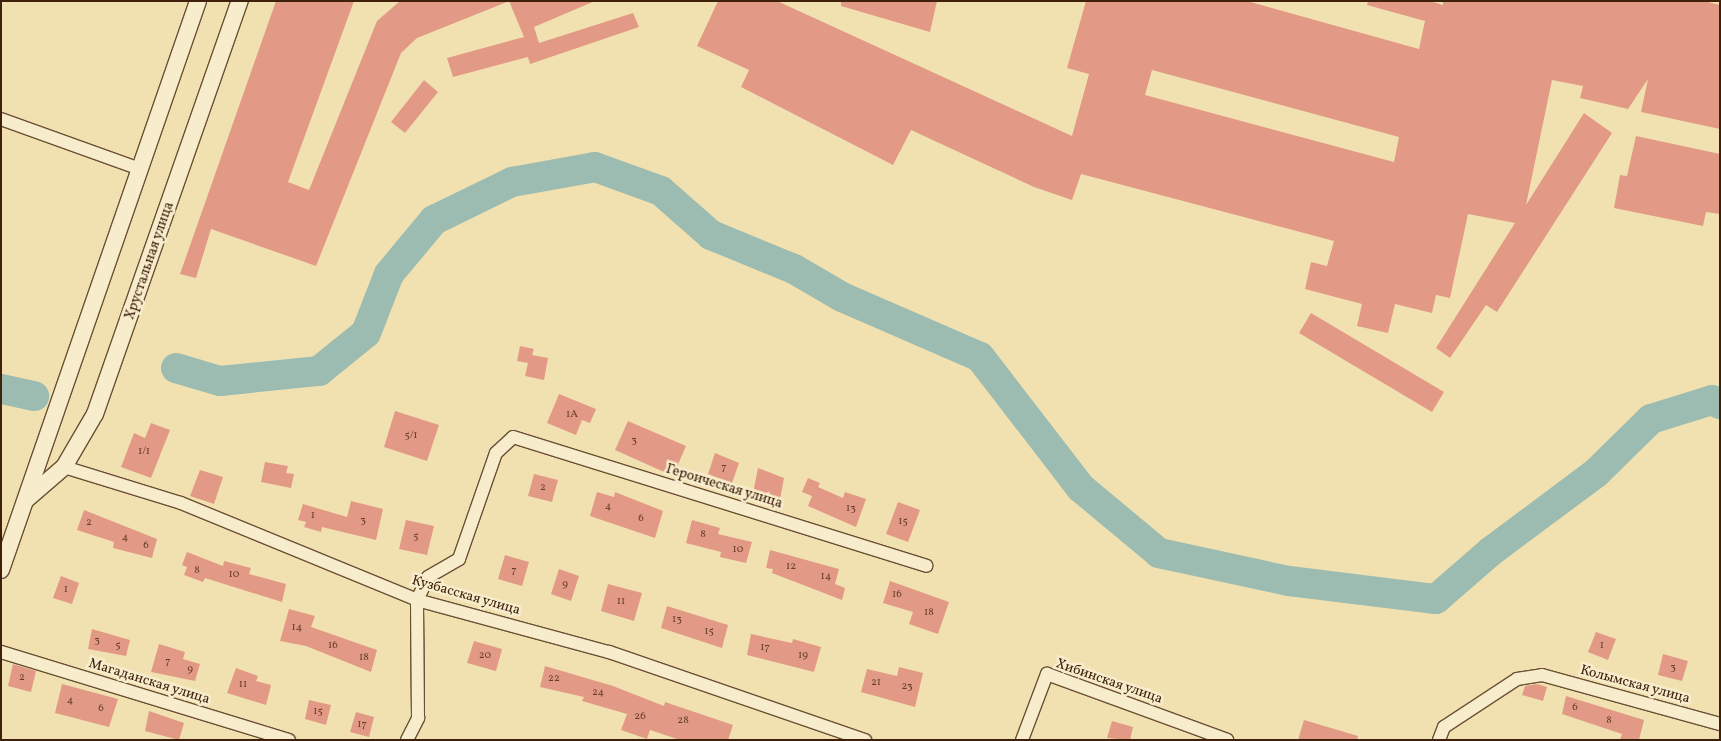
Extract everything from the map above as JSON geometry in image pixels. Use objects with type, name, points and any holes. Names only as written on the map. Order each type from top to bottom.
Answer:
[{"type":"street","name":"Хрустальная улица","points":[[1,570],[198,1]]},
{"type":"street","name":"Хрустальная улица","points":[[26,500],[64,467],[95,414],[240,1]]},
{"type":"street","points":[[1,119],[140,169]]},
{"type":"street","name":"Героическая улица","points":[[417,600],[428,577],[459,559],[496,453],[513,437],[926,566]]},
{"type":"street","name":"Кузбасская улица","points":[[64,467],[181,504],[417,600],[609,652],[865,740]]},
{"type":"street","points":[[407,740],[418,718],[417,600]]},
{"type":"street","name":"Магаданская улица","points":[[1,652],[289,740]]},
{"type":"street","name":"Хибинская улица","points":[[1022,740],[1047,674],[1227,740]]},
{"type":"street","name":"Колымская улица","points":[[1439,740],[1444,727],[1517,678],[1542,675],[1720,724]]},
{"type":"building","points":[[276,1],[354,1],[288,182],[309,190],[377,21],[400,1],[507,2],[417,38],[401,53],[316,266],[211,229],[196,278],[180,274]]},
{"type":"building","points":[[509,1],[595,1],[534,27],[539,43],[633,13],[639,27],[530,64],[528,57],[453,77],[447,58],[524,37]]},
{"type":"building","points":[[718,1],[777,1],[1072,136],[1089,74],[1067,68],[1086,1],[1247,1],[1419,49],[1425,21],[1367,5],[1368,1],[1430,1],[1443,5],[1443,1],[1704,1],[1720,5],[1720,129],[1641,112],[1648,79],[1628,109],[1580,98],[1583,86],[1552,80],[1526,205],[1584,113],[1612,133],[1497,312],[1486,305],[1450,358],[1436,348],[1515,223],[1468,214],[1450,298],[1436,295],[1432,313],[1395,304],[1388,333],[1357,326],[1362,304],[1305,289],[1311,262],[1327,266],[1334,241],[1081,174],[1072,200],[1034,187],[911,130],[893,165],[741,87],[749,70],[697,46]],"holes":[[[1152,70],[1399,137],[1394,162],[1145,95]]]},
{"type":"building","points":[[841,1],[937,1],[930,32],[841,6]]},
{"type":"building","points":[[424,80],[438,92],[405,133],[391,122]]},
{"type":"building","points":[[1636,136],[1720,154],[1720,214],[1706,212],[1703,226],[1614,208],[1620,175],[1627,176]]},
{"type":"building","points":[[1311,313],[1444,392],[1432,412],[1299,333]]},
{"type":"building","points":[[520,346],[534,349],[532,355],[548,358],[544,380],[525,376],[528,363],[517,361]]},
{"type":"building","points":[[559,394],[596,409],[590,423],[582,420],[576,435],[547,423]]},
{"type":"building","points":[[395,411],[439,425],[427,461],[384,447]]},
{"type":"building","points":[[628,421],[686,446],[673,476],[615,450]]},
{"type":"building","points":[[151,423],[170,430],[151,478],[121,467],[134,433],[145,438]]},
{"type":"building","points":[[715,453],[739,463],[732,483],[708,474]]},
{"type":"building","points":[[265,462],[288,466],[286,473],[294,474],[291,488],[261,482]]},
{"type":"building","points":[[758,468],[784,478],[780,499],[753,493]]},
{"type":"building","points":[[200,470],[223,477],[214,504],[190,496]]},
{"type":"building","points":[[534,474],[558,480],[552,502],[528,496]]},
{"type":"building","points":[[808,478],[820,483],[818,487],[843,498],[845,492],[866,499],[856,527],[808,506],[812,496],[802,492]]},
{"type":"building","points":[[597,492],[614,497],[615,492],[663,511],[655,538],[590,516]]},
{"type":"building","points":[[351,501],[383,509],[376,540],[322,527],[321,532],[304,527],[306,522],[298,520],[303,504],[347,517]]},
{"type":"building","points":[[898,502],[920,510],[908,542],[886,534]]},
{"type":"building","points":[[84,510],[157,539],[152,558],[113,548],[114,542],[77,530]]},
{"type":"building","points":[[406,520],[434,526],[427,555],[399,549]]},
{"type":"building","points":[[692,520],[720,528],[718,534],[752,542],[746,563],[720,557],[721,552],[686,543]]},
{"type":"building","points":[[770,550],[839,569],[835,584],[845,588],[842,600],[772,573],[773,569],[766,568]]},
{"type":"building","points":[[187,552],[223,566],[224,561],[251,568],[249,574],[286,584],[282,602],[205,578],[203,582],[184,575],[187,567],[182,565]]},
{"type":"building","points":[[505,555],[529,562],[522,586],[498,579]]},
{"type":"building","points":[[559,569],[579,576],[571,601],[551,594]]},
{"type":"building","points":[[61,576],[79,583],[72,604],[53,598]]},
{"type":"building","points":[[890,581],[949,602],[938,634],[909,624],[913,612],[883,603]]},
{"type":"building","points":[[608,584],[642,593],[634,621],[601,611]]},
{"type":"building","points":[[667,606],[728,625],[722,648],[661,628]]},
{"type":"building","points":[[289,609],[315,616],[311,627],[377,650],[371,672],[306,646],[280,641]]},
{"type":"building","points":[[92,629],[130,640],[126,656],[88,649]]},
{"type":"building","points":[[1596,632],[1616,639],[1608,660],[1588,652]]},
{"type":"building","points":[[751,634],[792,643],[793,639],[821,647],[814,672],[747,655]]},
{"type":"building","points":[[474,641],[502,649],[496,671],[467,663]]},
{"type":"building","points":[[159,644],[185,652],[183,659],[200,664],[195,681],[151,672]]},
{"type":"building","points":[[1663,654],[1688,661],[1682,681],[1658,675]]},
{"type":"building","points":[[13,664],[36,671],[31,692],[8,686]]},
{"type":"building","points":[[545,666],[613,686],[664,706],[665,702],[733,725],[728,740],[680,740],[650,730],[647,739],[621,730],[627,714],[582,701],[584,697],[540,687]]},
{"type":"building","points":[[899,667],[923,673],[915,707],[861,692],[867,669],[897,676]]},
{"type":"building","points":[[236,668],[258,676],[256,681],[271,685],[266,705],[227,693]]},
{"type":"building","points":[[62,684],[118,699],[109,727],[55,713]]},
{"type":"building","points":[[1537,684],[1547,687],[1543,701],[1522,695],[1525,686]]},
{"type":"building","points":[[1566,696],[1644,720],[1639,740],[1620,740],[1622,734],[1562,714]]},
{"type":"building","points":[[309,700],[331,705],[326,725],[305,719]]},
{"type":"building","points":[[149,711],[184,723],[179,740],[145,731]]},
{"type":"building","points":[[356,712],[374,717],[369,737],[350,732]]},
{"type":"building","points":[[1304,720],[1358,736],[1357,740],[1298,740]]},
{"type":"building","points":[[1112,721],[1133,727],[1130,740],[1107,738]]},
{"type":"waterway","points":[[176,368],[220,381],[319,371],[366,333],[389,274],[434,220],[512,182],[595,167],[661,191],[711,235],[794,269],[842,297],[980,357],[1081,488],[1159,553],[1289,581],[1436,599],[1490,552],[1596,473],[1651,419],[1712,400],[1720,404]]},
{"type":"waterway","points":[[1,389],[34,396]]}]
